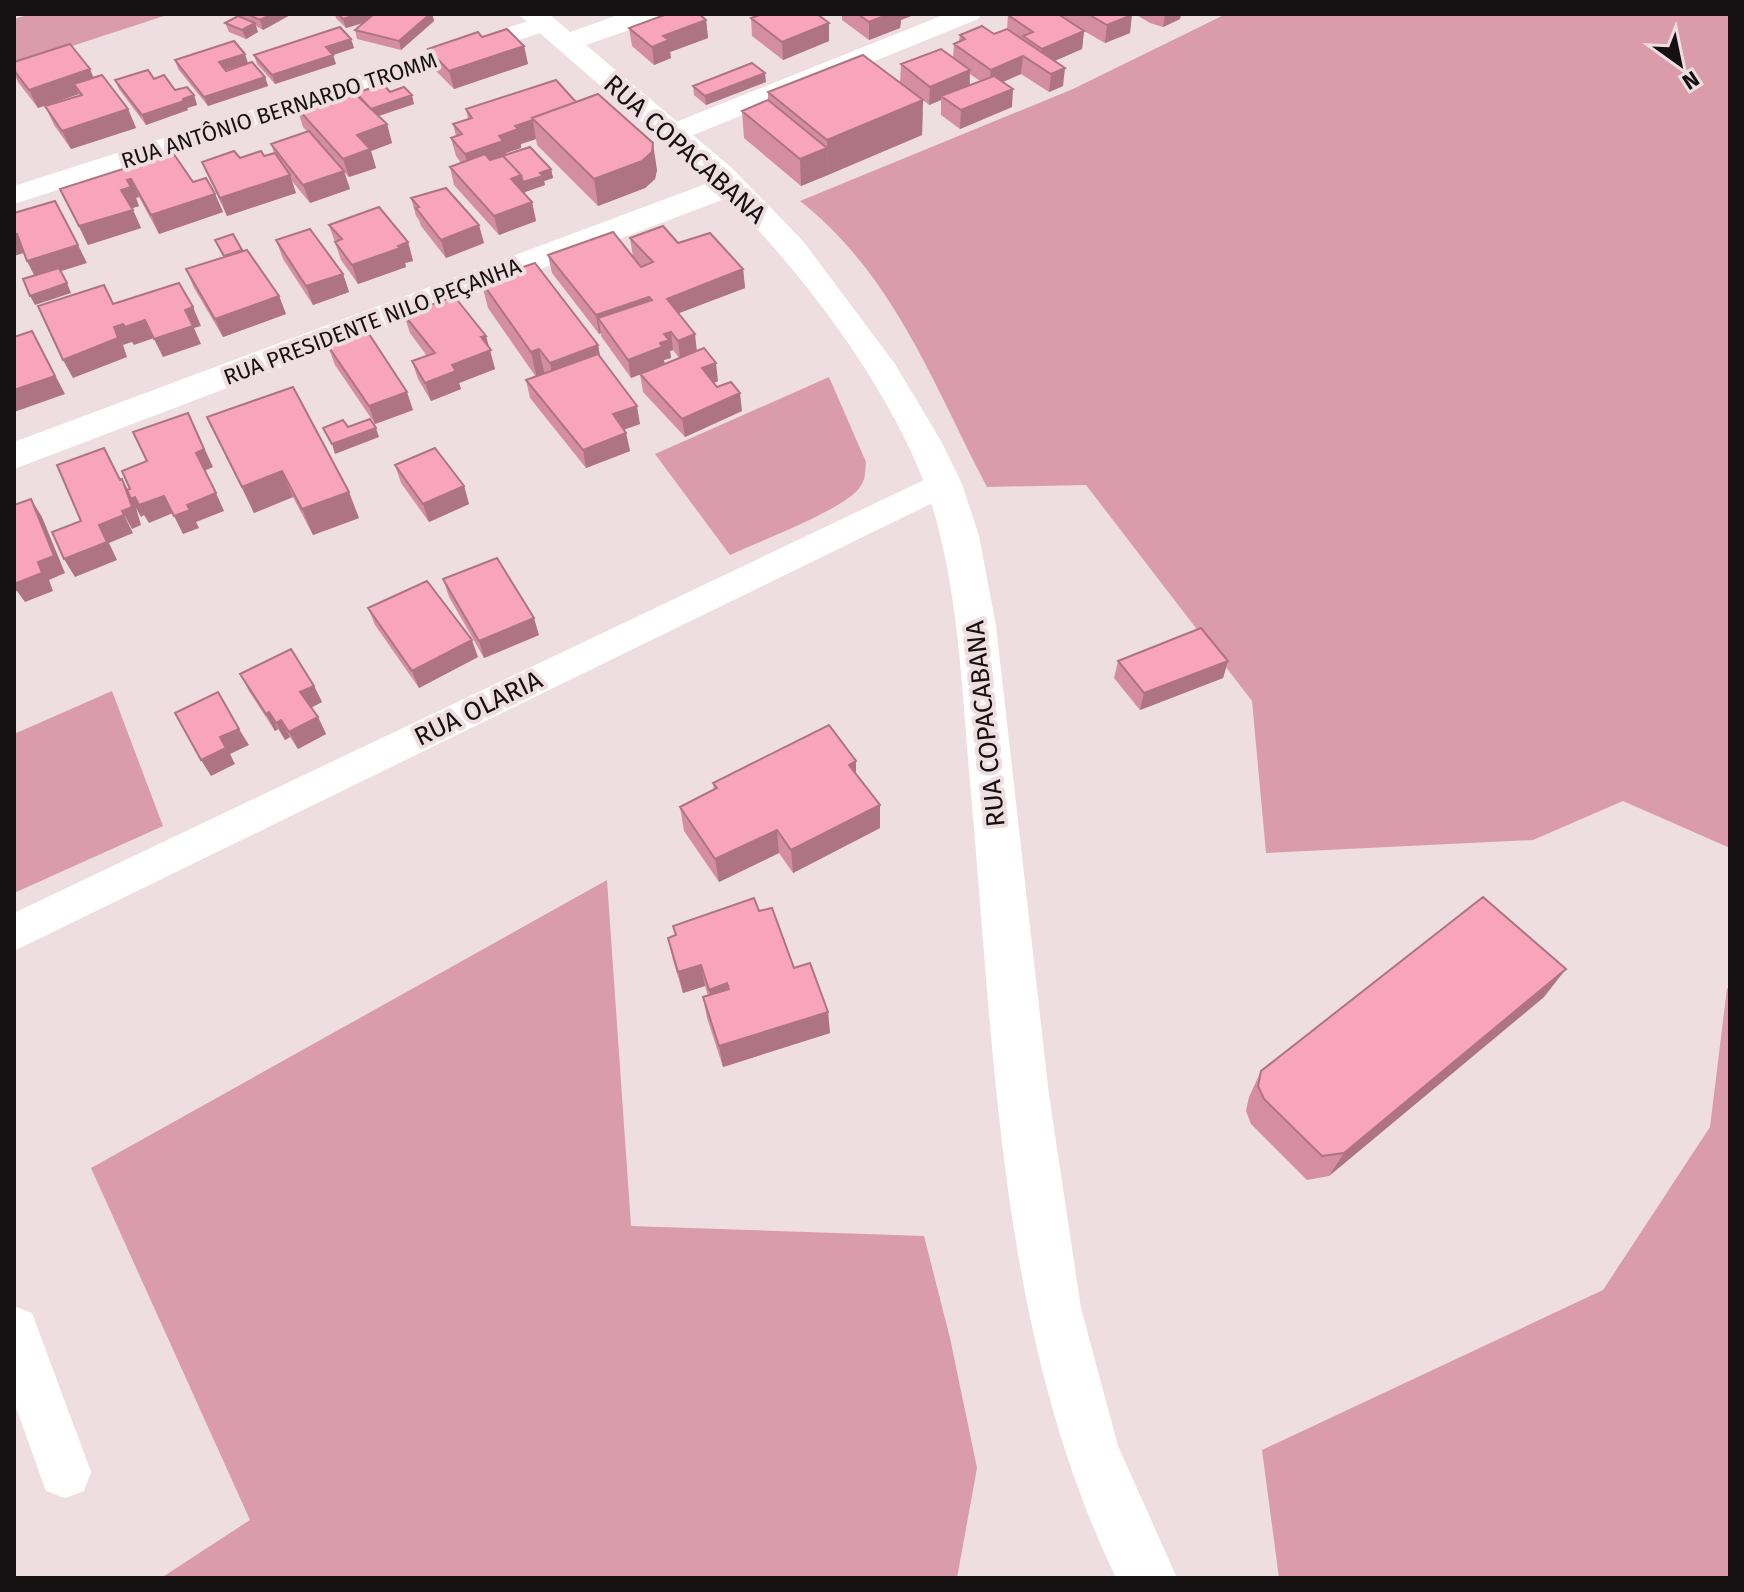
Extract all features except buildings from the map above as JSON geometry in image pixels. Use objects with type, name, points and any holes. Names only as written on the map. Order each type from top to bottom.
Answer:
[{"type":"main road","points":[[547,27],[648,14]]},
{"type":"main road","name":"RUA COPACABANA","points":[[547,27],[731,186],[776,230],[826,291],[908,413],[943,483],[963,547],[976,626],[1037,1223],[1057,1335],[1090,1450],[1130,1546],[1147,1578]]},
{"type":"main road","name":"RUA PRESIDENTE NILO PEÇANHA","points":[[14,456],[731,186]]},
{"type":"street","points":[[671,134],[969,14]]},
{"type":"street","name":"RUA ANTÔNIO BERNARDO TROMM","points":[[14,195],[547,27]]},
{"type":"street","name":"RUA OLARIA","points":[[14,933],[943,483]]},
{"type":"street","points":[[14,1331],[65,1472]]},
{"type":"shaded area","points":[[31,14],[170,14],[14,65],[14,19]]},
{"type":"shaded area","points":[[1226,14],[1730,14],[1730,848],[1623,801],[1533,840],[1266,853],[1252,701],[1086,485],[987,487],[929,371],[886,297],[833,230],[800,201],[1073,89]]},
{"type":"shaded area","points":[[829,377],[866,462],[862,484],[852,496],[820,515],[730,555],[655,454]]},
{"type":"shaded area","points":[[112,691],[163,826],[14,893],[14,734]]},
{"type":"shaded area","points":[[607,880],[631,1226],[924,1236],[950,1338],[977,1468],[957,1578],[161,1578],[250,1520],[91,1168]]},
{"type":"shaded area","points":[[1727,988],[1730,989],[1730,1578],[1279,1578],[1262,1450],[1603,1290],[1710,1127]]}]
